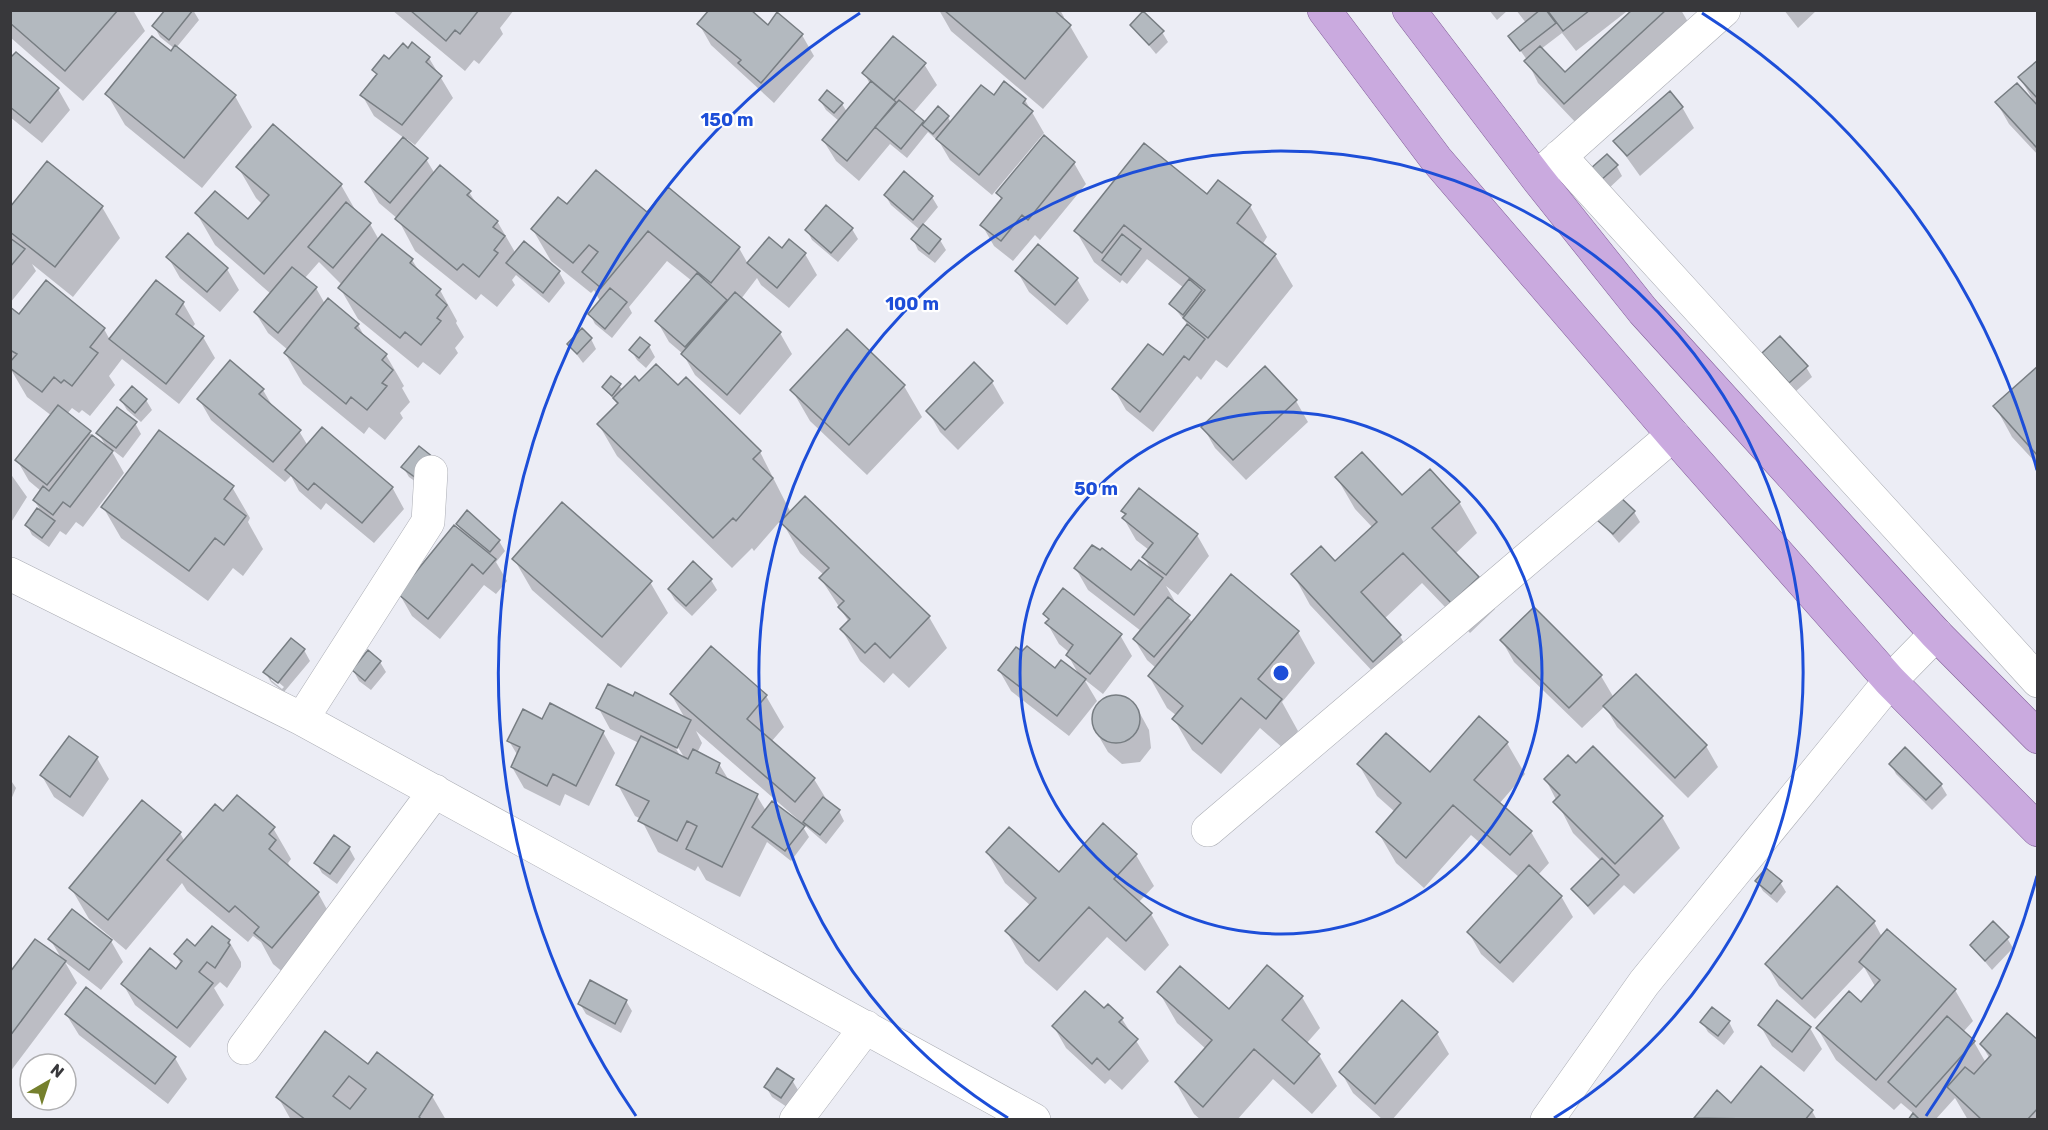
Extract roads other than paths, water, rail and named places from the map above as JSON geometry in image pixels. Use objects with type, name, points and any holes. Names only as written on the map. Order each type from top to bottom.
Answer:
[{"type":"main road","points":[[1324,10],[1436,159],[1672,435],[1890,681],[2037,830]]},
{"type":"main road","points":[[1409,10],[1537,178],[1643,311],[1936,634],[2037,737]]},
{"type":"street","points":[[1537,178],[1724,10]]},
{"type":"street","points":[[1560,156],[2037,681]]},
{"type":"street","points":[[1208,830],[1672,435]]},
{"type":"street","points":[[302,719],[428,522],[431,472]]},
{"type":"street","points":[[10,574],[302,719],[1034,1119]]},
{"type":"street","points":[[1547,1119],[1644,983],[1890,681],[1936,634]]},
{"type":"street","points":[[244,1048],[435,791]]},
{"type":"street","points":[[796,1119],[866,1027]]}]
